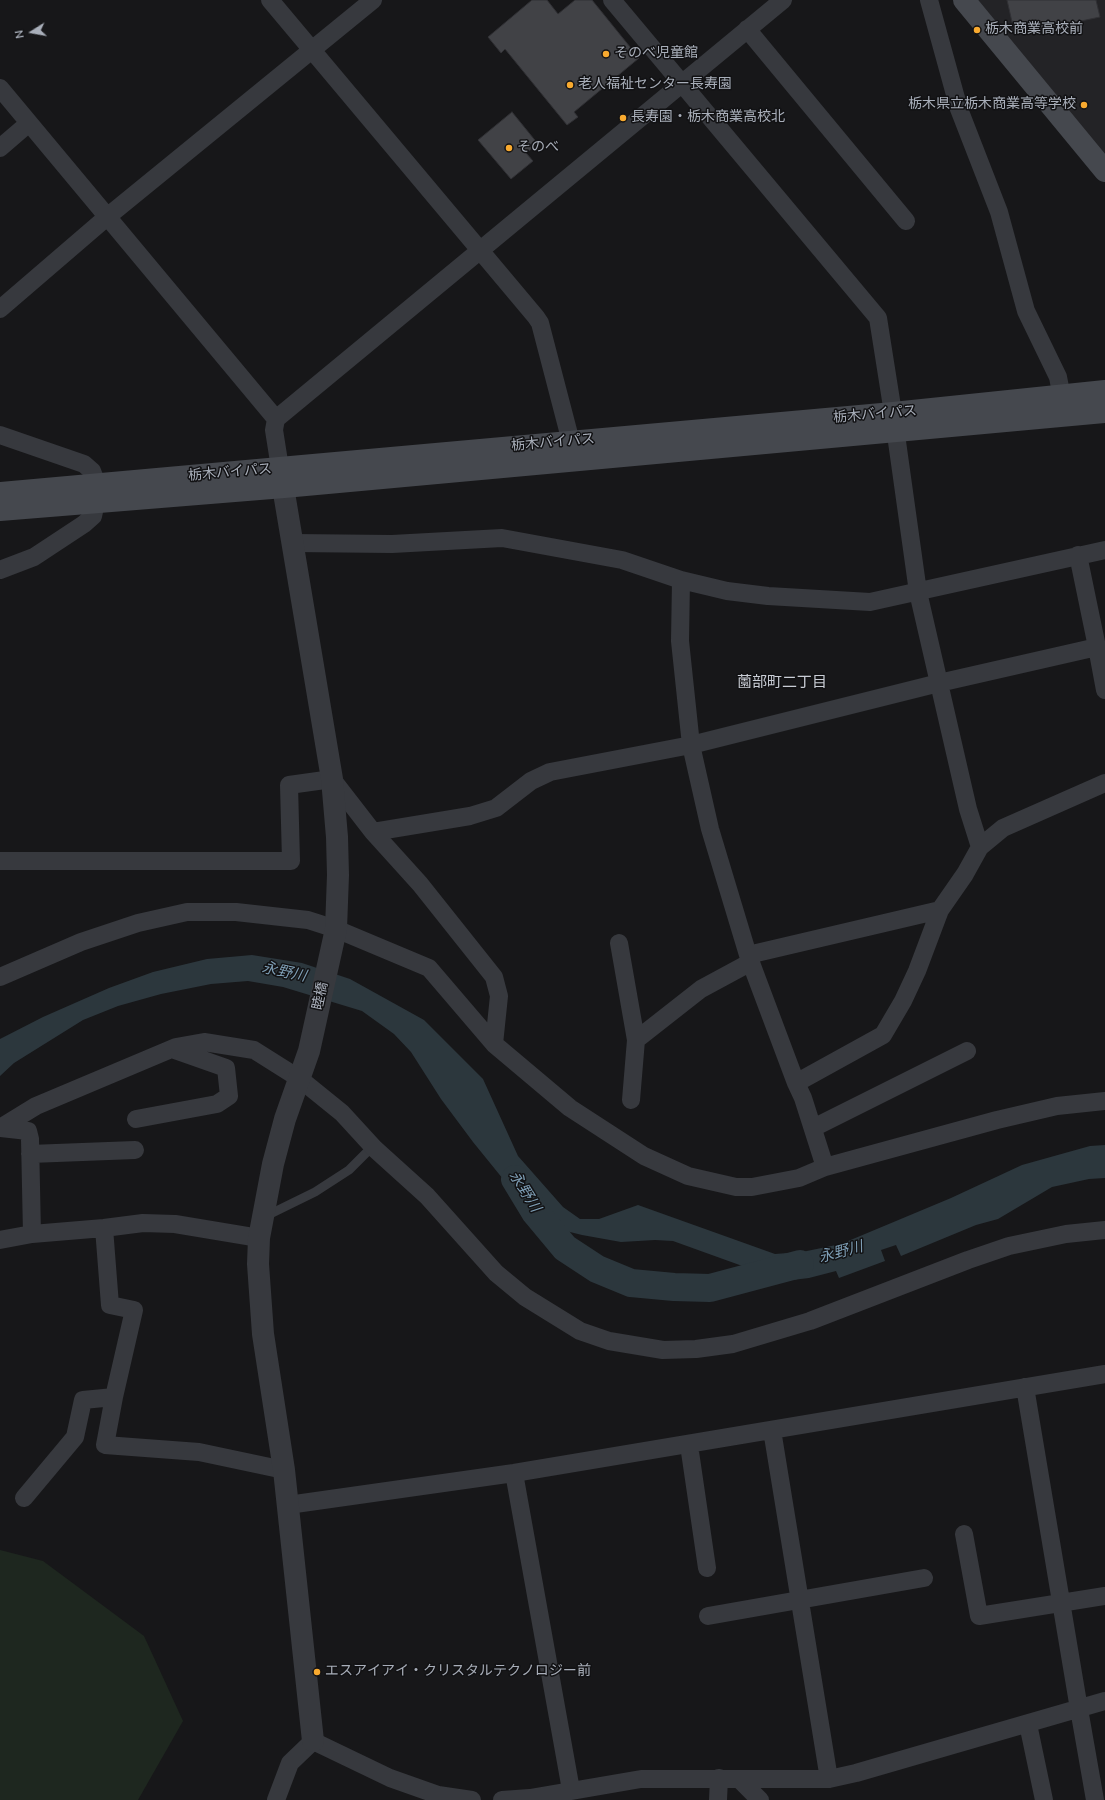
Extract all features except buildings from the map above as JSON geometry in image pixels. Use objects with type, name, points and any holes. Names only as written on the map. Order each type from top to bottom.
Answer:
[{"type":"main road","points":[[964,0],[1105,172]]},
{"type":"main road","name":"栃木バイパス","points":[[1063,406],[1105,391]]},
{"type":"main road","name":"栃木バイパス","points":[[0,493],[96,493],[282,478],[1063,406],[1105,412]]},
{"type":"main road","name":"栃木バイパス","points":[[282,478],[571,442],[894,422]]},
{"type":"main road","name":"栃木バイパス","points":[[0,510],[96,493]]},
{"type":"street","points":[[270,0],[540,323],[571,442]]},
{"type":"street","points":[[1,305],[373,0]]},
{"type":"street","points":[[612,0],[878,318],[918,592],[968,809],[980,847]]},
{"type":"street","points":[[282,478],[274,430],[276,419],[783,0]]},
{"type":"street","points":[[928,0],[959,110],[999,212],[1026,311],[1058,377],[1063,406]]},
{"type":"street","points":[[747,29],[906,221]]},
{"type":"street","points":[[0,88],[276,419]]},
{"type":"street","points":[[0,148],[29,123]]},
{"type":"street","points":[[0,434],[84,464],[92,471],[96,493],[93,516],[84,524],[34,557],[0,570]]},
{"type":"street","name":"睦橋","points":[[282,478],[332,779],[337,836],[338,875],[334,935],[309,1051],[285,1119],[273,1164],[261,1228],[258,1264],[263,1334],[284,1470],[313,1741]]},
{"type":"street","points":[[293,543],[392,544],[502,538],[622,560],[681,580],[727,591],[768,596],[870,602],[1105,550]]},
{"type":"street","points":[[1078,555],[1105,690]]},
{"type":"street","points":[[681,580],[680,641],[691,745],[710,829],[749,958],[803,1098],[825,1167]]},
{"type":"street","points":[[373,832],[470,816],[496,808],[531,781],[550,772],[691,745],[939,683],[1097,647]]},
{"type":"street","points":[[0,861],[291,861],[289,785],[332,779],[373,832],[420,884],[494,977],[500,996],[494,1044]]},
{"type":"street","points":[[796,1083],[883,1035],[903,1001],[917,971],[940,910],[965,874],[980,847],[1002,828],[1105,783]]},
{"type":"street","points":[[636,1040],[701,988],[749,958],[940,910]]},
{"type":"street","points":[[0,977],[81,942],[138,923],[187,912],[236,912],[268,914],[308,920],[334,935],[429,968],[494,1044],[570,1108],[644,1156],[688,1176],[736,1187],[752,1187],[799,1178],[825,1167],[1057,1106],[1105,1100]]},
{"type":"street","points":[[619,943],[636,1040],[631,1100]]},
{"type":"street","points":[[0,1128],[36,1106],[172,1049],[204,1042],[254,1050],[300,1078],[342,1113],[373,1146],[427,1196],[496,1273],[525,1297],[580,1331],[609,1341],[663,1350],[696,1349],[734,1344],[810,1321],[960,1263],[1009,1246],[1066,1234],[1105,1230]]},
{"type":"street","points":[[136,1119],[217,1104],[229,1096],[226,1068],[172,1049]]},
{"type":"street","points":[[813,1128],[967,1051]]},
{"type":"street","points":[[0,1128],[28,1131],[30,1139],[32,1234]]},
{"type":"street","points":[[30,1154],[135,1150]]},
{"type":"street","points":[[0,1240],[32,1234],[143,1223],[261,1228]]},
{"type":"street","points":[[104,1228],[110,1305],[134,1310],[114,1397],[105,1445],[199,1452],[284,1470]]},
{"type":"street","points":[[288,1505],[514,1473],[689,1445],[1105,1374]]},
{"type":"street","points":[[1025,1388],[1078,1709],[1095,1800]]},
{"type":"street","points":[[24,1498],[75,1437],[82,1400],[114,1397]]},
{"type":"street","points":[[772,1430],[829,1779]]},
{"type":"street","points":[[689,1445],[707,1568]]},
{"type":"street","points":[[514,1473],[571,1790]]},
{"type":"street","points":[[964,1534],[979,1616],[1105,1596]]},
{"type":"street","points":[[708,1616],[924,1578]]},
{"type":"street","points":[[502,1800],[530,1798],[641,1779],[829,1779],[856,1773],[1105,1701]]},
{"type":"street","points":[[1028,1724],[1044,1800]]},
{"type":"street","points":[[276,1800],[290,1763],[313,1741],[390,1778],[438,1795],[472,1800]]},
{"type":"street","points":[[718,1800],[719,1778]]},
{"type":"street","points":[[740,1780],[760,1800]]},
{"type":"lane","points":[[261,1228],[349,1170],[373,1146]]},
{"type":"shaded area","name":"栃木県立栃木商業高等学校","points":[[977,0],[1105,0],[1105,156]]},
{"type":"shaded area","points":[[0,1550],[43,1561],[144,1636],[183,1721],[138,1800],[0,1800]]},
{"type":"water","points":[[252,955],[302,963],[350,979],[424,1020],[483,1079],[518,1156],[563,1207],[580,1219],[599,1219],[638,1205],[775,1254],[802,1252],[841,1244],[951,1198],[1022,1165],[1090,1146],[1105,1145],[1105,1178],[1089,1179],[1052,1187],[998,1219],[976,1225],[901,1256],[896,1245],[881,1250],[885,1261],[839,1278],[836,1271],[809,1278],[784,1281],[673,1241],[655,1240],[621,1242],[554,1228],[516,1195],[473,1142],[441,1099],[411,1052],[394,1034],[362,1011],[283,987],[248,981],[211,984],[161,994],[118,1006],[83,1020],[14,1063],[0,1076],[0,1039],[43,1017],[109,988],[153,972],[207,959]]},
{"type":"waterway","name":"永野川","points":[[515,1179],[535,1212],[565,1248],[597,1269],[631,1283],[674,1287],[710,1288],[800,1264]]},
{"type":"place","name":"栃木商業高校前","points":[[977,30]]},
{"type":"place","name":"そのべ児童館","points":[[606,54]]},
{"type":"place","name":"老人福祉センター長寿園","points":[[570,85]]},
{"type":"place","name":"栃木県立栃木商業高等学校","points":[[1084,105]]},
{"type":"place","name":"長寿園・栃木商業高校北","points":[[623,118]]},
{"type":"place","name":"そのべ","points":[[509,148]]},
{"type":"place","name":"エスアイアイ・クリスタルテクノロジー前","points":[[317,1672]]},
{"type":"district","name":"薗部町二丁目","points":[[782,683]]}]
